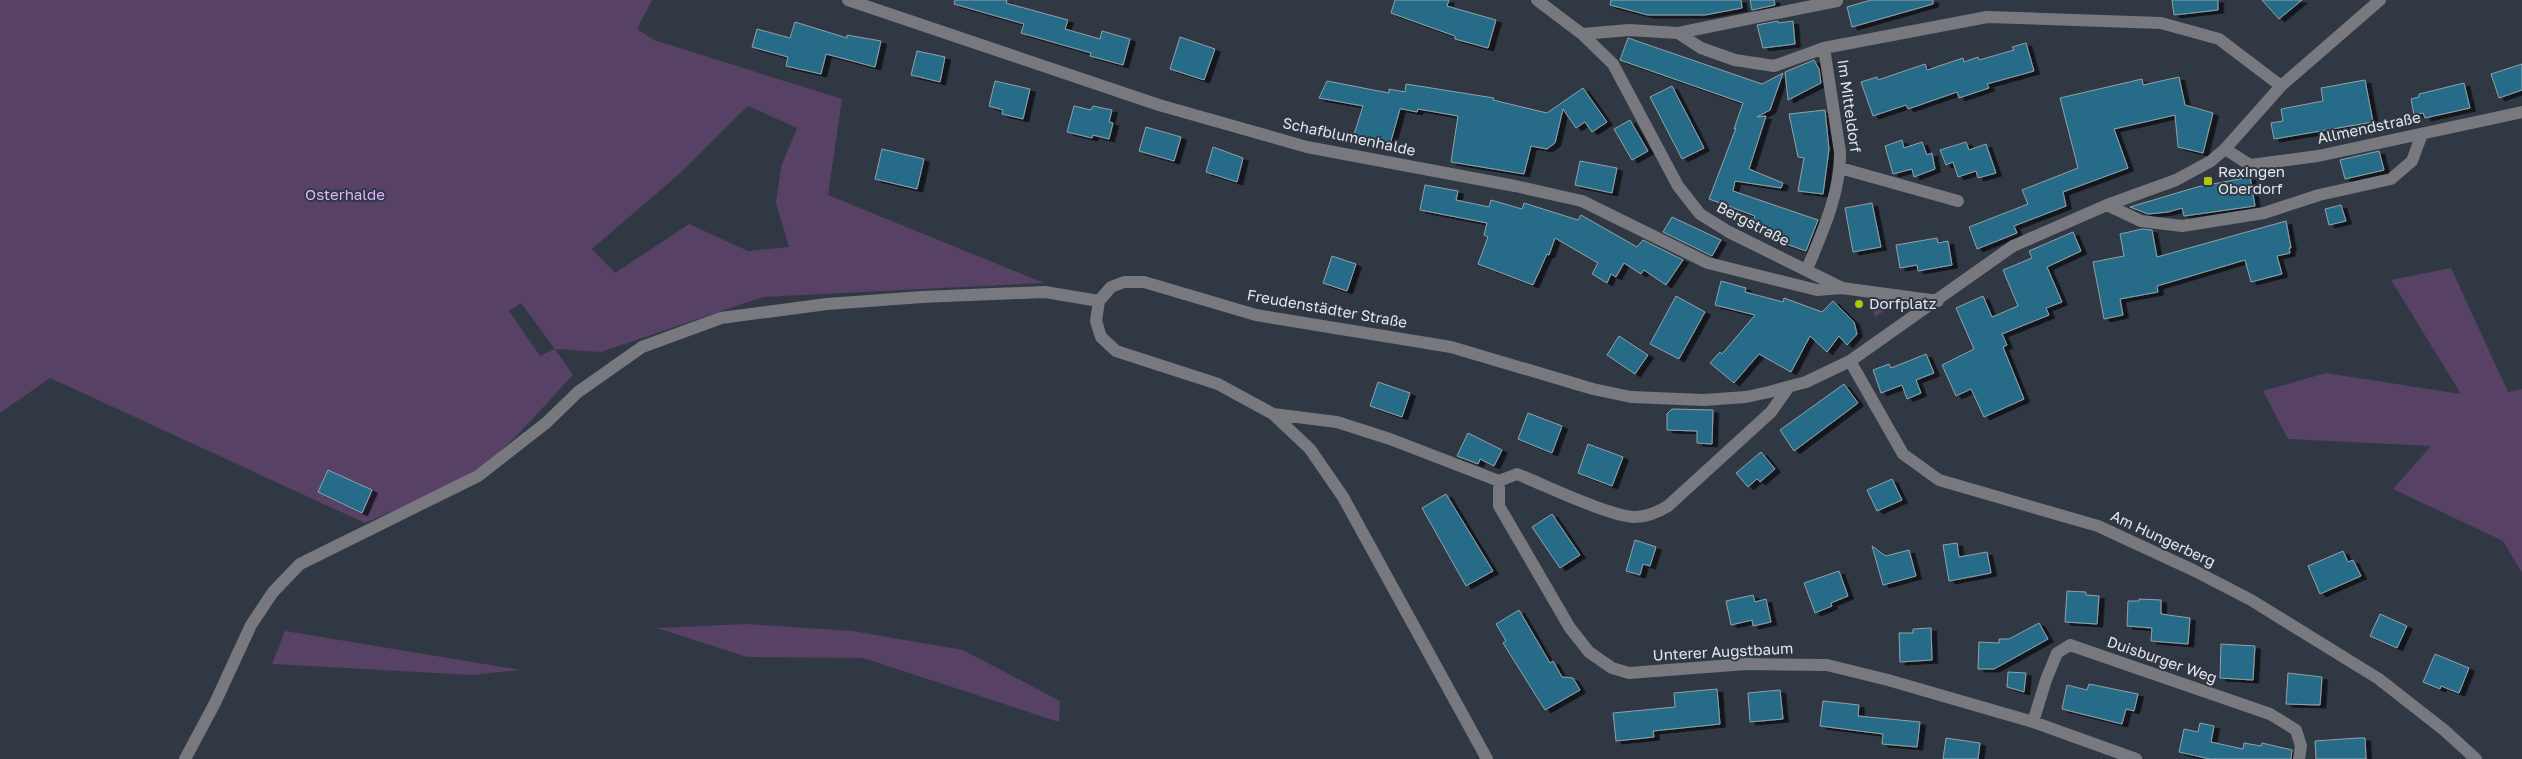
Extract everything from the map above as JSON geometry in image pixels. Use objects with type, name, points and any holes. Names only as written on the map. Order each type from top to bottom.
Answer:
[{"type":"street","name":"Schafblumenhalde","points":[[848,0],[1178,110],[1307,147],[1515,186],[1582,201],[1708,263],[1817,290],[1842,288]]},
{"type":"street","name":"Bergstraße","points":[[1537,0],[1582,34],[1613,64],[1678,186],[1700,214],[1729,232],[1842,288],[1938,301]]},
{"type":"street","name":"Freudenstädter Straße","points":[[1099,301],[1111,286],[1124,282],[1144,282],[1256,315],[1450,347],[1593,389],[1631,397],[1720,399],[1746,397],[1788,388],[1827,373],[1850,361],[1938,301],[2013,246],[2107,204],[2176,180],[2211,161],[2225,149],[2281,86],[2380,0]]},
{"type":"street","name":"Im Mitteldorf","points":[[1582,34],[1629,30],[1678,33],[1837,1]]},
{"type":"street","name":"Im Mitteldorf","points":[[1678,33],[1701,48],[1735,60],[1774,66],[1824,48],[1987,17],[2161,23],[2219,39],[2281,86]]},
{"type":"street","name":"Im Mitteldorf","points":[[1807,269],[1826,224],[1840,168],[1840,152],[1824,48]]},
{"type":"street","name":"Allmendstraße","points":[[2225,149],[2250,165],[2318,156],[2522,112]]},
{"type":"street","points":[[2107,204],[2140,221],[2182,226],[2264,213],[2319,195],[2391,179],[2412,161],[2422,134]]},
{"type":"street","name":"Im Mitteldorf","points":[[1840,168],[1958,200]]},
{"type":"street","points":[[185,759],[215,704],[251,625],[273,592],[300,564],[478,476],[546,423],[578,392],[642,347],[721,318],[827,304],[922,297],[1045,292],[1099,301],[1096,321],[1101,337],[1116,351],[1218,384],[1273,414],[1310,449],[1343,497],[1487,759]]},
{"type":"street","name":"Am Hungerberg","points":[[1850,361],[1903,454],[1939,480],[2098,526],[2193,570],[2251,600],[2379,679],[2444,730],[2476,759]]},
{"type":"street","points":[[1273,414],[1336,422],[1390,439],[1499,482],[1517,474],[1625,516],[1635,517],[1656,513],[1668,506],[1772,412],[1788,388]]},
{"type":"street","name":"Unterer Augstbaum","points":[[1499,482],[1499,506],[1565,620],[1589,652],[1612,668],[1629,673],[1746,664],[1827,665],[1888,680],[2033,722],[2136,759]]},
{"type":"street","name":"Duisburger Weg","points":[[2033,722],[2046,680],[2057,653],[2070,645],[2270,714],[2296,730],[2301,746],[2299,759]]},
{"type":"green space","name":"Osterhalde","points":[[0,0],[652,0],[637,29],[654,40],[842,99],[828,195],[1044,283],[763,297],[601,352],[555,349],[573,375],[507,445],[470,474],[426,497],[365,523],[50,378],[0,413]],"holes":[[[748,106],[797,128],[781,167],[776,203],[789,247],[748,251],[689,224],[615,273],[592,249],[678,175]],[[521,303],[554,348],[554,349],[540,356],[509,311]]]},
{"type":"green space","points":[[2451,268],[2508,392],[2522,389],[2522,573],[2503,541],[2393,489],[2431,446],[2288,439],[2263,391],[2326,373],[2461,394],[2391,280]]},
{"type":"green space","points":[[1869,298],[1894,301],[1887,309],[1875,317]]},
{"type":"green space","points":[[746,624],[853,631],[963,650],[1060,701],[1059,722],[863,658],[747,657],[657,628]]},
{"type":"green space","points":[[285,631],[521,670],[471,675],[272,664]]},
{"type":"building","points":[[955,0],[1007,0],[1006,3],[1068,20],[1065,29],[1100,39],[1102,31],[1130,39],[1123,65],[1090,56],[1091,53],[1021,33],[1024,24],[954,4]]},
{"type":"building","points":[[1395,0],[1449,0],[1447,6],[1496,20],[1488,48],[1455,39],[1455,36],[1391,13]]},
{"type":"building","points":[[1611,0],[1741,0],[1742,8],[1705,15],[1648,15],[1610,5]]},
{"type":"building","points":[[1750,0],[1774,0],[1775,5],[1752,10]]},
{"type":"building","points":[[1871,0],[1933,0],[1933,4],[1852,27],[1847,7]]},
{"type":"building","points":[[2172,0],[2218,0],[2218,10],[2174,15]]},
{"type":"building","points":[[2262,0],[2302,0],[2279,19]]},
{"type":"building","points":[[1778,21],[1778,23],[1793,21],[1795,44],[1763,48],[1757,25]]},
{"type":"building","points":[[795,22],[847,38],[847,35],[881,41],[875,67],[826,54],[821,74],[786,66],[788,57],[752,47],[757,29],[790,38]]},
{"type":"building","points":[[1180,37],[1215,49],[1204,80],[1170,69]]},
{"type":"building","points":[[1628,38],[1762,84],[1783,73],[1770,110],[1757,117],[1766,116],[1749,169],[1783,183],[1781,188],[1735,181],[1733,191],[1818,220],[1806,251],[1766,237],[1769,231],[1751,224],[1755,216],[1709,199],[1736,128],[1734,129],[1743,103],[1620,60]]},
{"type":"building","points":[[2026,43],[2034,71],[1987,84],[1989,88],[1959,98],[1957,92],[1908,109],[1906,105],[1873,116],[1861,82],[1877,77],[1878,80],[1925,64],[1927,70],[1963,58],[1964,62],[1978,57],[1979,60],[2014,50],[2012,47]]},
{"type":"building","points":[[917,51],[945,57],[940,82],[911,75]]},
{"type":"building","points":[[1814,60],[1819,69],[1821,83],[1788,100],[1785,72]]},
{"type":"building","points":[[2522,64],[2522,90],[2499,98],[2491,74]]},
{"type":"building","points":[[2179,77],[2185,105],[2213,113],[2203,153],[2178,147],[2175,115],[2114,129],[2128,168],[2063,192],[2066,206],[2014,226],[2017,233],[1977,249],[1969,227],[2028,204],[2022,190],[2078,168],[2060,98],[2142,79],[2143,85]]},
{"type":"building","points":[[2365,80],[2373,122],[2274,139],[2271,123],[2283,121],[2281,109],[2323,101],[2321,88]]},
{"type":"building","points":[[995,81],[1030,89],[1023,119],[1002,114],[1003,110],[989,106]]},
{"type":"building","points":[[1327,81],[1389,93],[1389,89],[1405,92],[1406,84],[1494,98],[1493,100],[1547,113],[1583,88],[1607,122],[1592,132],[1585,122],[1576,128],[1563,109],[1555,143],[1547,149],[1531,146],[1524,174],[1451,162],[1458,116],[1418,109],[1417,112],[1400,109],[1389,148],[1353,138],[1363,106],[1319,98]]},
{"type":"building","points":[[2464,83],[2470,108],[2425,118],[2423,113],[2414,115],[2411,99],[2419,97],[2419,94]]},
{"type":"building","points":[[1672,86],[1704,148],[1682,159],[1650,97]]},
{"type":"building","points":[[1074,106],[1091,110],[1093,106],[1112,110],[1109,122],[1113,123],[1109,139],[1093,135],[1092,138],[1067,132]]},
{"type":"building","points":[[1825,110],[1829,149],[1823,194],[1798,191],[1804,158],[1798,157],[1789,114]]},
{"type":"building","points":[[1630,120],[1648,151],[1632,160],[1614,129]]},
{"type":"building","points":[[1146,127],[1181,137],[1174,161],[1139,151]]},
{"type":"building","points":[[1902,140],[1904,148],[1922,142],[1927,155],[1932,153],[1935,169],[1914,177],[1912,169],[1893,174],[1885,146]]},
{"type":"building","points":[[1966,142],[1969,150],[1986,144],[1996,173],[1978,178],[1976,171],[1958,177],[1953,162],[1946,165],[1940,150]]},
{"type":"building","points":[[1213,147],[1243,158],[1237,182],[1206,172]]},
{"type":"building","points":[[882,149],[924,159],[917,189],[875,179]]},
{"type":"building","points":[[2379,151],[2384,170],[2345,179],[2340,160]]},
{"type":"building","points":[[1580,161],[1617,168],[1612,193],[1575,185]]},
{"type":"building","points":[[2250,177],[2255,206],[2184,216],[2182,208],[2168,212],[2148,214],[2130,207],[2197,187]]},
{"type":"building","points":[[1425,185],[1458,191],[1456,200],[1489,207],[1491,200],[1522,209],[1524,203],[1578,220],[1581,215],[1637,247],[1643,240],[1683,260],[1666,285],[1644,270],[1641,274],[1624,263],[1616,277],[1611,274],[1607,283],[1592,274],[1598,263],[1555,238],[1549,255],[1547,254],[1533,285],[1478,264],[1488,237],[1484,235],[1487,223],[1420,210]]},
{"type":"building","points":[[1872,203],[1881,247],[1853,252],[1845,208]]},
{"type":"building","points":[[2341,205],[2346,221],[2329,225],[2325,209]]},
{"type":"building","points":[[1672,217],[1721,240],[1712,256],[1663,232]]},
{"type":"building","points":[[2286,221],[2291,248],[2289,248],[2290,253],[2277,256],[2282,274],[2251,282],[2245,260],[2157,286],[2158,292],[2120,299],[2123,315],[2104,319],[2093,262],[2124,256],[2120,234],[2142,229],[2152,230],[2157,257]]},
{"type":"building","points":[[2073,232],[2081,251],[2047,267],[2062,302],[2046,308],[2049,315],[2002,334],[2007,345],[2003,347],[2024,399],[1984,417],[1971,389],[1956,396],[1942,365],[1974,349],[1956,308],[1983,296],[1992,317],[2018,306],[2003,270],[2032,258],[2029,251]]},
{"type":"building","points":[[1937,238],[1938,243],[1948,241],[1952,265],[1918,271],[1917,265],[1900,268],[1896,245]]},
{"type":"building","points":[[1332,256],[1356,264],[1347,291],[1323,283]]},
{"type":"building","points":[[1721,281],[1746,288],[1745,292],[1783,302],[1784,298],[1822,312],[1833,301],[1854,322],[1857,334],[1847,345],[1839,336],[1827,352],[1810,336],[1791,372],[1759,354],[1734,383],[1710,363],[1720,352],[1722,354],[1755,315],[1715,305]]},
{"type":"building","points":[[1676,296],[1705,312],[1679,359],[1650,344]]},
{"type":"building","points":[[1619,336],[1648,355],[1635,374],[1607,355]]},
{"type":"building","points":[[1926,354],[1934,373],[1916,380],[1921,393],[1907,399],[1902,385],[1881,393],[1873,370],[1889,364],[1891,368]]},
{"type":"building","points":[[1378,382],[1410,393],[1402,417],[1370,406]]},
{"type":"building","points":[[1844,384],[1858,403],[1794,451],[1780,430]]},
{"type":"building","points":[[1672,409],[1713,410],[1712,444],[1697,443],[1697,431],[1667,430],[1667,414]]},
{"type":"building","points":[[1528,413],[1562,426],[1552,453],[1518,439]]},
{"type":"building","points":[[1468,433],[1502,450],[1494,466],[1480,459],[1478,464],[1457,456]]},
{"type":"building","points":[[1588,444],[1623,457],[1612,486],[1578,473]]},
{"type":"building","points":[[1761,452],[1775,469],[1760,482],[1757,479],[1748,487],[1736,473]]},
{"type":"building","points":[[328,470],[372,490],[362,513],[318,492]]},
{"type":"building","points":[[1892,479],[1902,500],[1877,511],[1867,490]]},
{"type":"building","points":[[1446,494],[1493,571],[1466,586],[1422,508]]},
{"type":"building","points":[[1552,514],[1580,555],[1560,568],[1532,527]]},
{"type":"building","points":[[1635,540],[1656,547],[1650,566],[1643,564],[1640,575],[1626,571]]},
{"type":"building","points":[[1957,543],[1959,557],[1987,552],[1991,573],[1949,581],[1943,545]]},
{"type":"building","points":[[1872,546],[1886,556],[1909,550],[1916,576],[1883,585]]},
{"type":"building","points":[[2343,551],[2348,562],[2353,560],[2361,576],[2320,594],[2308,566]]},
{"type":"building","points":[[1839,571],[1848,596],[1831,603],[1832,606],[1815,613],[1804,583]]},
{"type":"building","points":[[2067,591],[2086,592],[2086,595],[2099,596],[2097,624],[2065,622]]},
{"type":"building","points":[[1753,595],[1755,602],[1766,599],[1771,622],[1753,626],[1752,620],[1731,625],[1726,601]]},
{"type":"building","points":[[2139,599],[2161,600],[2161,614],[2190,618],[2188,644],[2151,641],[2152,628],[2127,626],[2128,601],[2139,601]]},
{"type":"building","points":[[1519,610],[1550,663],[1553,661],[1562,677],[1573,678],[1580,690],[1545,710],[1503,643],[1506,641],[1496,624]]},
{"type":"building","points":[[2380,614],[2407,626],[2397,648],[2370,636]]},
{"type":"building","points":[[2039,623],[2048,639],[1994,669],[1978,669],[1979,642],[1999,643],[1999,639],[2009,639]]},
{"type":"building","points":[[1931,628],[1932,660],[1900,662],[1899,633],[1913,633],[1913,629]]},
{"type":"building","points":[[2221,644],[2255,646],[2253,680],[2220,678]]},
{"type":"building","points":[[2435,654],[2469,668],[2459,693],[2441,686],[2440,689],[2423,682]]},
{"type":"building","points":[[2008,672],[2026,673],[2024,692],[2007,687]]},
{"type":"building","points":[[2288,673],[2322,677],[2320,705],[2286,704]]},
{"type":"building","points":[[2089,684],[2138,694],[2134,711],[2126,709],[2122,724],[2062,709],[2067,685],[2087,690]]},
{"type":"building","points":[[1717,689],[1720,724],[1653,731],[1654,737],[1616,741],[1613,713],[1675,707],[1674,693]]},
{"type":"building","points":[[1780,690],[1783,719],[1750,722],[1748,693]]},
{"type":"building","points":[[1823,701],[1859,705],[1858,716],[1920,722],[1917,747],[1882,744],[1883,734],[1820,726]]},
{"type":"building","points":[[2200,723],[2214,726],[2211,742],[2243,749],[2244,743],[2261,746],[2262,743],[2292,750],[2291,759],[2210,759],[2179,752],[2184,729],[2198,732]]},
{"type":"building","points":[[1946,738],[1980,743],[1978,759],[1943,759]]},
{"type":"building","points":[[2365,738],[2366,759],[2316,759],[2315,741]]},
{"type":"place","name":"Rexingen Oberdorf","points":[[2208,181]]},
{"type":"place","name":"Dorfplatz","points":[[1859,304]]}]
